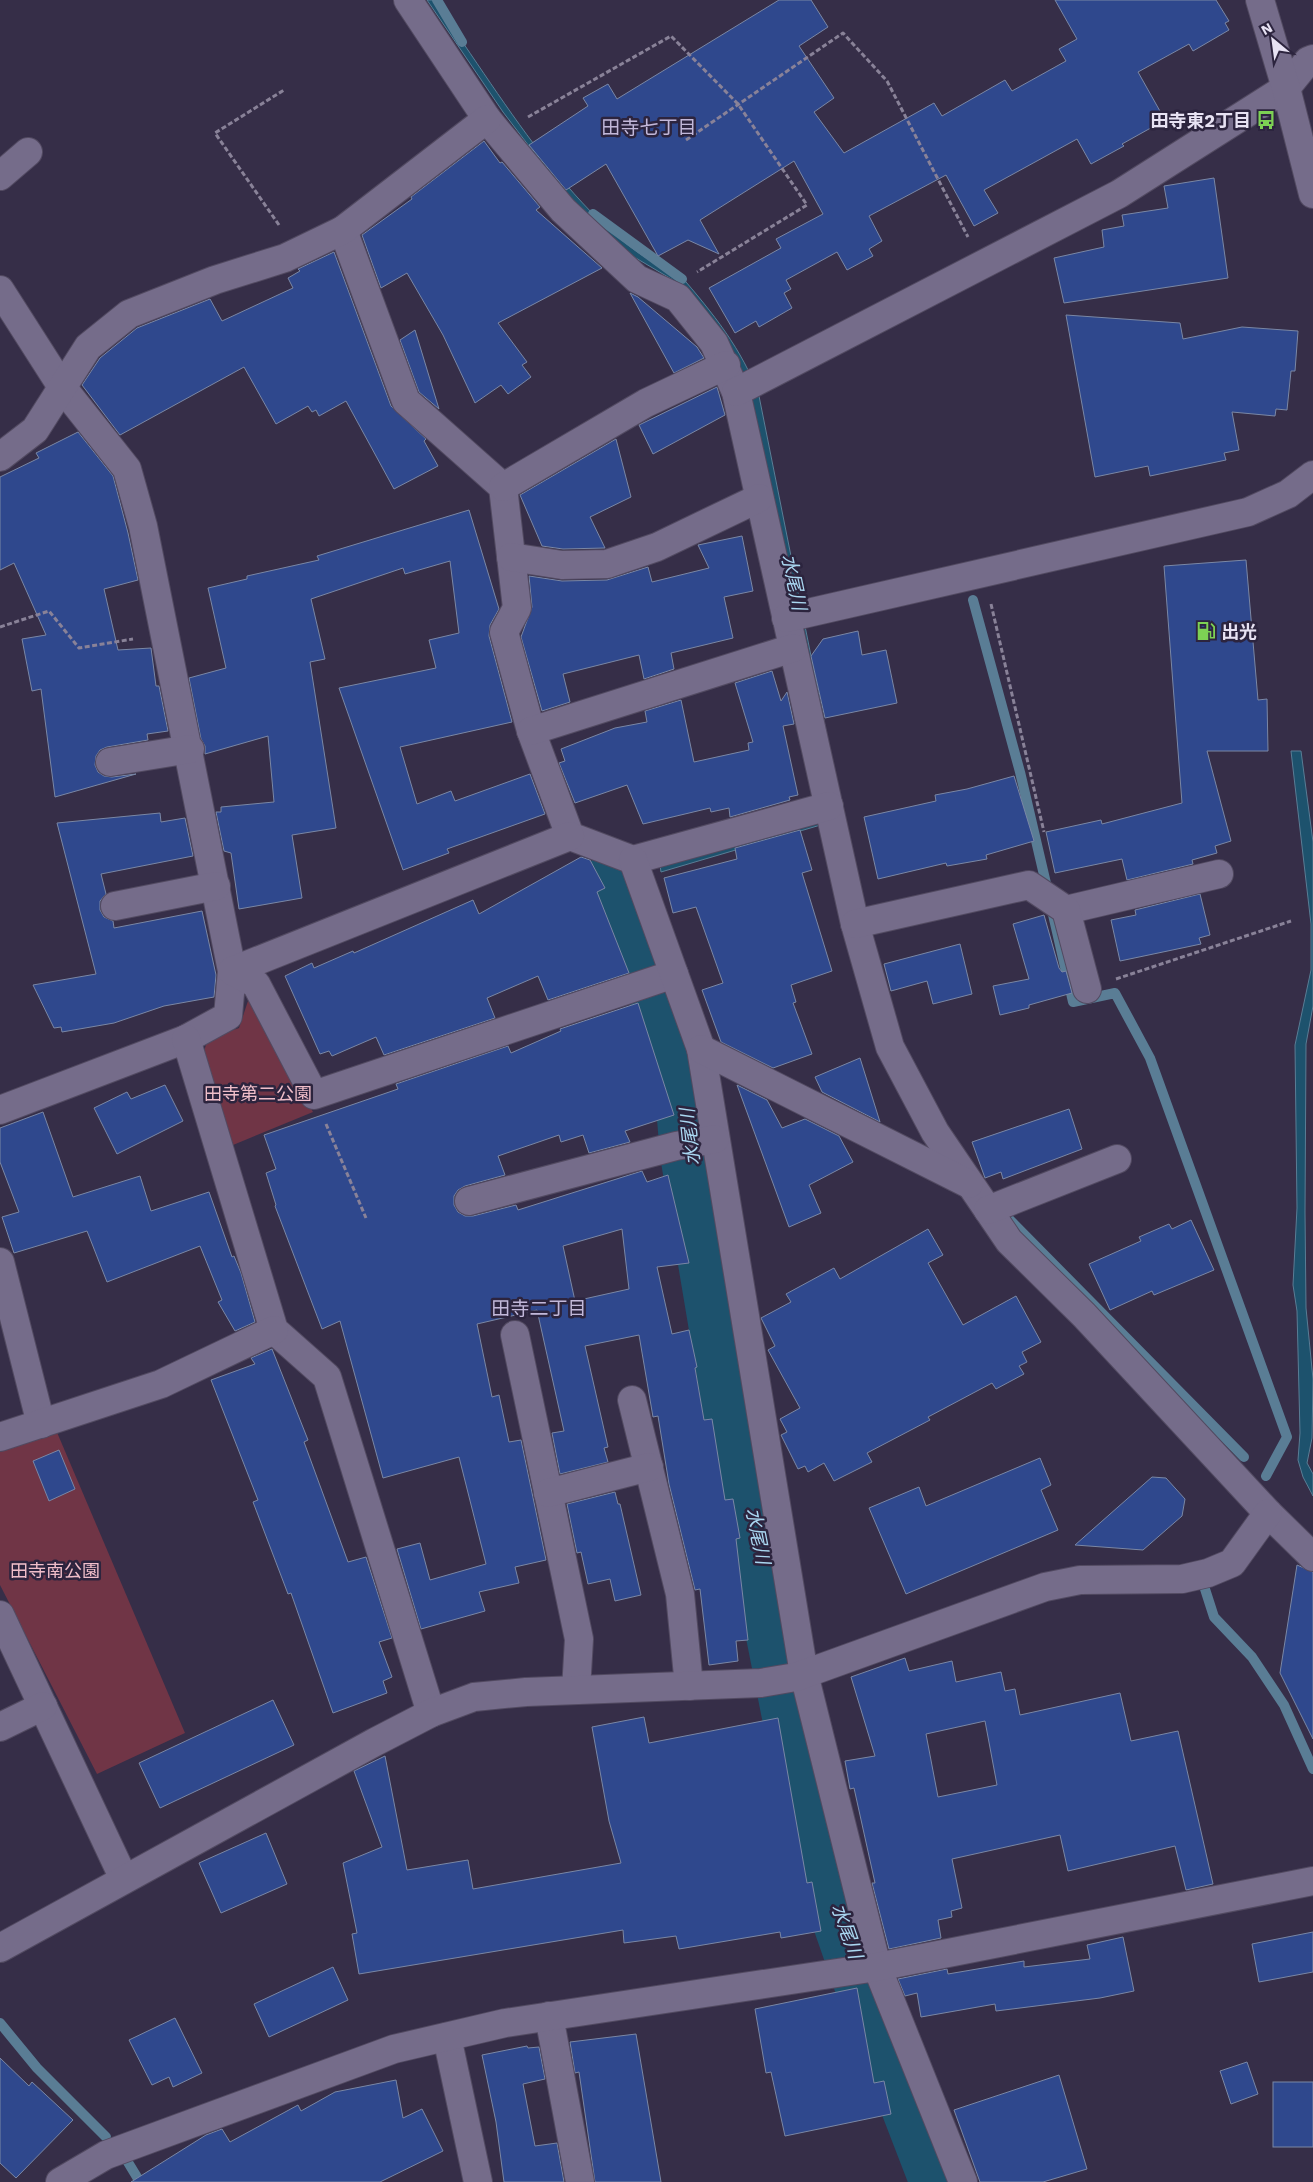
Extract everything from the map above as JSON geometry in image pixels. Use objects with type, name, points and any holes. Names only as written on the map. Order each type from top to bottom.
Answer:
[{"type":"street","points":[[408,0],[486,119],[563,210],[637,279],[678,298],[714,343],[726,365],[736,392],[855,924],[890,1047],[935,1132],[970,1185]]},
{"type":"street","points":[[1260,0],[1286,88],[1313,194]]},
{"type":"street","points":[[736,392],[1119,194],[1286,88],[1308,61],[1313,60]]},
{"type":"street","points":[[0,457],[35,430],[88,347],[129,314],[206,284],[298,252],[343,230],[486,119]]},
{"type":"street","points":[[0,176],[28,152]]},
{"type":"street","points":[[343,230],[406,401],[503,487],[517,608],[504,632],[531,731],[570,836]]},
{"type":"street","points":[[0,290],[62,387],[127,469],[143,526],[166,633],[232,971],[228,1016],[186,1039],[0,1110]]},
{"type":"street","points":[[503,487],[646,404],[726,365]]},
{"type":"street","points":[[786,618],[1248,512],[1288,494],[1313,475]]},
{"type":"street","points":[[511,557],[562,565],[607,564],[657,547],[760,498]]},
{"type":"street","points":[[531,731],[793,648]]},
{"type":"street","points":[[110,762],[190,749]]},
{"type":"street","points":[[232,971],[570,836],[633,860],[829,806]]},
{"type":"street","points":[[633,860],[700,1049],[800,1676],[877,1967],[963,2182]]},
{"type":"street","points":[[1066,910],[1219,874]]},
{"type":"street","points":[[855,924],[1029,885],[1066,910],[1087,989]]},
{"type":"street","points":[[115,906],[216,886]]},
{"type":"street","points":[[232,971],[256,984],[314,1095],[674,974]]},
{"type":"street","points":[[186,1039],[274,1330],[326,1377],[431,1713]]},
{"type":"street","points":[[700,1049],[970,1185],[996,1207],[1010,1241],[1084,1315],[1268,1513],[1313,1557]]},
{"type":"street","points":[[469,1201],[676,1146],[715,1139]]},
{"type":"street","points":[[996,1207],[1117,1159]]},
{"type":"street","points":[[0,1262],[41,1424]]},
{"type":"street","points":[[0,1437],[161,1384],[274,1330]]},
{"type":"street","points":[[515,1336],[579,1639],[576,1690]]},
{"type":"street","points":[[632,1400],[680,1594],[689,1686]]},
{"type":"street","points":[[548,1493],[649,1467]]},
{"type":"street","points":[[0,1948],[431,1713],[474,1697],[576,1690],[761,1683],[800,1676],[1045,1587],[1080,1580],[1182,1579],[1208,1573],[1232,1563],[1268,1513]]},
{"type":"street","points":[[0,1615],[124,1879]]},
{"type":"street","points":[[0,1727],[43,1706]]},
{"type":"street","points":[[60,2182],[116,2151],[394,2049],[505,2023],[877,1967],[1313,1881]]},
{"type":"street","points":[[549,2016],[580,2182]]},
{"type":"street","points":[[446,2037],[478,2182]]},
{"type":"path","points":[[686,140],[843,33],[886,81],[971,243]]},
{"type":"path","points":[[532,114],[671,36],[738,104],[807,205],[691,276]]},
{"type":"path","points":[[284,90],[215,133],[298,252]]},
{"type":"path","points":[[984,572],[1044,832]]},
{"type":"path","points":[[0,627],[49,611],[79,648],[166,633]]},
{"type":"path","points":[[1087,989],[1291,921]]},
{"type":"path","points":[[314,1095],[366,1218]]},
{"type":"green space","name":"田寺第二公園","points":[[249,998],[313,1112],[233,1145],[204,1051],[208,1039],[239,1028]]},
{"type":"green space","name":"田寺南公園","points":[[56,1430],[185,1733],[97,1774],[0,1585],[0,1452]]},
{"type":"water","points":[[427,0],[433,0],[512,114],[574,194],[608,228],[643,256],[680,275],[726,332],[744,363],[759,396],[840,801],[784,568],[696,302],[673,280],[624,251],[574,205],[503,112]]},
{"type":"water","points":[[1291,751],[1301,751],[1313,842],[1313,1006],[1306,1044],[1305,1212],[1306,1308],[1313,1379],[1312,1438],[1307,1463],[1313,1474],[1313,1496],[1303,1477],[1298,1460],[1300,1433],[1297,1311],[1293,1285],[1297,1208],[1295,1045],[1311,970],[1311,924]]},
{"type":"water","points":[[822,816],[824,824],[661,872],[660,865]]},
{"type":"building","points":[[779,0],[811,0],[828,27],[799,46],[834,98],[814,112],[844,153],[934,103],[942,116],[1005,80],[1012,91],[1066,61],[1059,49],[1077,39],[1055,0],[1216,0],[1229,21],[1225,23],[1229,30],[1193,51],[1189,44],[1138,72],[1165,120],[1122,144],[1124,146],[1091,164],[1077,139],[984,190],[998,213],[974,226],[946,175],[869,216],[882,241],[869,249],[873,256],[847,270],[837,252],[786,280],[791,289],[784,293],[792,308],[759,327],[756,321],[735,333],[709,288],[781,248],[776,239],[823,214],[794,161],[700,220],[719,254],[688,240],[658,256],[606,164],[566,190],[529,145],[588,106],[583,98],[608,84],[617,99]]},
{"type":"building","points":[[484,141],[500,163],[502,162],[540,207],[536,210],[602,268],[498,323],[527,362],[522,365],[531,377],[508,394],[501,385],[475,403],[443,335],[407,273],[381,288],[362,235],[412,199],[411,197]]},
{"type":"building","points":[[1214,178],[1228,278],[1064,303],[1054,258],[1104,247],[1102,230],[1124,226],[1122,215],[1168,208],[1164,186]]},
{"type":"building","points":[[334,252],[391,406],[426,439],[424,441],[438,466],[394,489],[346,401],[319,416],[316,410],[312,412],[308,406],[276,424],[244,367],[120,435],[82,385],[100,358],[137,328],[210,299],[222,321],[293,288],[288,278],[300,271],[298,269]]},
{"type":"building","points":[[630,293],[638,297],[697,347],[704,358],[674,373]]},
{"type":"building","points":[[1066,315],[1180,323],[1183,339],[1242,327],[1298,331],[1295,371],[1291,371],[1287,410],[1276,409],[1275,416],[1232,412],[1239,450],[1224,453],[1226,460],[1150,476],[1148,466],[1095,477]]},
{"type":"building","points":[[415,330],[439,409],[419,392],[400,340]]},
{"type":"building","points":[[717,387],[725,415],[653,454],[639,425]]},
{"type":"building","points":[[78,432],[113,476],[138,580],[104,589],[118,650],[151,648],[156,686],[159,686],[168,731],[147,734],[148,740],[107,747],[100,750],[96,756],[95,765],[98,772],[104,776],[136,774],[55,797],[41,689],[32,691],[22,639],[46,635],[14,563],[0,570],[0,477],[39,458],[36,453]]},
{"type":"building","points":[[616,439],[631,497],[590,517],[605,548],[563,549],[542,546],[520,495]]},
{"type":"building","points":[[469,510],[499,609],[490,625],[489,636],[512,722],[400,747],[417,804],[451,791],[455,801],[530,774],[545,814],[447,849],[449,853],[403,870],[339,688],[436,668],[429,640],[459,633],[450,561],[405,574],[403,568],[311,599],[325,659],[310,662],[336,828],[292,835],[302,898],[239,909],[231,853],[224,851],[216,812],[221,812],[221,807],[274,802],[268,736],[205,754],[205,746],[201,739],[189,678],[226,668],[208,588],[247,579],[247,576],[319,560],[317,556]]},
{"type":"building","points":[[742,536],[753,591],[724,597],[733,638],[671,653],[674,669],[644,679],[639,655],[563,674],[570,702],[542,711],[521,637],[532,607],[529,576],[562,581],[607,580],[648,567],[652,582],[709,568],[698,545]]},
{"type":"building","points":[[1246,560],[1258,700],[1267,699],[1268,751],[1207,751],[1231,841],[1215,846],[1217,853],[1192,860],[1193,864],[1127,880],[1122,859],[1055,873],[1046,832],[1101,820],[1102,824],[1182,803],[1164,566]]},
{"type":"building","points":[[858,631],[862,655],[886,650],[897,703],[825,718],[811,656],[823,639]]},
{"type":"building","points":[[772,671],[781,701],[787,692],[794,724],[783,726],[798,795],[789,797],[790,800],[730,817],[729,808],[711,812],[710,808],[643,824],[627,785],[575,803],[559,763],[565,761],[561,749],[615,728],[647,722],[645,711],[681,700],[694,762],[749,750],[748,743],[753,742],[735,683]]},
{"type":"building","points":[[1014,776],[1034,841],[986,855],[987,859],[947,866],[946,863],[878,879],[864,817],[936,801],[935,795],[967,789]]},
{"type":"building","points":[[160,813],[161,822],[185,818],[193,856],[101,874],[106,894],[100,901],[100,910],[104,917],[113,921],[114,928],[202,911],[216,975],[214,997],[164,1006],[114,1023],[62,1032],[61,1027],[54,1028],[33,985],[96,974],[57,823]]},
{"type":"building","points":[[800,830],[812,870],[802,873],[832,971],[791,985],[796,1002],[793,1003],[812,1054],[773,1068],[721,1042],[702,990],[723,983],[696,907],[673,913],[664,878],[737,859],[735,848]]},
{"type":"building","points":[[581,857],[590,860],[605,888],[597,892],[629,973],[548,1000],[538,976],[487,998],[495,1018],[384,1055],[376,1037],[332,1056],[329,1051],[320,1054],[285,976],[312,963],[314,968],[353,951],[354,953],[473,900],[479,914]]},
{"type":"building","points":[[1200,894],[1210,935],[1199,938],[1201,944],[1120,961],[1111,920],[1136,915],[1135,910]]},
{"type":"building","points":[[1044,915],[1059,968],[1062,972],[1066,971],[1072,993],[1029,1005],[1029,1008],[1000,1015],[993,986],[1029,979],[1013,924]]},
{"type":"building","points":[[960,944],[972,994],[933,1004],[927,981],[891,991],[884,964]]},
{"type":"building","points":[[638,1003],[674,1115],[625,1131],[630,1142],[589,1153],[583,1135],[561,1142],[559,1135],[498,1156],[505,1175],[465,1186],[458,1190],[454,1196],[454,1205],[458,1212],[465,1216],[473,1216],[516,1205],[518,1210],[642,1171],[647,1182],[668,1175],[689,1263],[657,1267],[672,1334],[689,1330],[697,1367],[695,1368],[704,1420],[712,1419],[725,1500],[733,1499],[740,1538],[736,1539],[748,1640],[736,1641],[738,1661],[709,1665],[700,1589],[695,1590],[669,1484],[658,1416],[653,1417],[639,1335],[585,1346],[608,1447],[604,1448],[608,1462],[560,1474],[552,1433],[564,1431],[537,1310],[477,1324],[492,1397],[499,1395],[509,1442],[521,1440],[546,1560],[515,1567],[519,1583],[479,1592],[485,1611],[421,1629],[397,1549],[420,1543],[430,1580],[486,1564],[459,1457],[383,1478],[340,1321],[322,1329],[275,1206],[266,1173],[276,1169],[264,1135],[398,1089],[396,1084],[508,1046],[511,1053],[561,1031],[560,1029]],"holes":[[[622,1229],[629,1289],[575,1301],[563,1246]]]},
{"type":"building","points":[[860,1058],[880,1122],[822,1092],[815,1077]]},
{"type":"building","points":[[165,1085],[183,1121],[117,1154],[94,1108],[127,1092],[131,1099]]},
{"type":"building","points":[[737,1085],[767,1100],[782,1128],[805,1119],[839,1136],[853,1162],[809,1185],[821,1213],[789,1227]]},
{"type":"building","points":[[1069,1109],[1082,1149],[1003,1179],[1001,1172],[985,1178],[972,1142]]},
{"type":"building","points":[[43,1112],[73,1197],[140,1176],[151,1211],[209,1192],[232,1257],[234,1256],[241,1273],[255,1322],[235,1331],[218,1302],[222,1300],[200,1246],[107,1282],[87,1231],[14,1253],[2,1217],[19,1212],[0,1162],[0,1128]]},
{"type":"building","points":[[1191,1220],[1214,1270],[1154,1295],[1152,1291],[1110,1310],[1089,1264],[1141,1241],[1139,1237],[1169,1224],[1172,1229]]},
{"type":"building","points":[[928,1229],[943,1255],[928,1263],[963,1325],[1016,1296],[1041,1342],[1022,1352],[1027,1362],[1019,1366],[1024,1374],[996,1389],[992,1383],[928,1417],[930,1420],[867,1453],[872,1462],[834,1481],[824,1463],[808,1472],[805,1466],[798,1469],[781,1435],[787,1432],[780,1419],[800,1408],[768,1350],[775,1346],[761,1318],[791,1302],[786,1294],[834,1268],[840,1279]]},
{"type":"building","points":[[272,1349],[308,1440],[304,1442],[348,1562],[366,1557],[392,1638],[379,1642],[392,1677],[383,1681],[387,1693],[333,1713],[291,1593],[288,1594],[253,1502],[258,1500],[211,1380],[255,1364],[251,1358]]},
{"type":"building","points":[[59,1450],[75,1489],[49,1501],[33,1461]]},
{"type":"building","points":[[1040,1458],[1051,1485],[1041,1490],[1058,1530],[906,1594],[869,1508],[919,1487],[926,1506]]},
{"type":"building","points":[[1152,1477],[1166,1478],[1185,1499],[1182,1516],[1143,1550],[1075,1545]]},
{"type":"building","points":[[615,1492],[618,1504],[620,1504],[641,1595],[615,1601],[610,1579],[588,1584],[581,1552],[577,1553],[567,1504]]},
{"type":"building","points":[[1297,1565],[1313,1572],[1313,1739],[1280,1673]]},
{"type":"building","points":[[905,1658],[909,1671],[952,1661],[956,1682],[1001,1672],[1005,1691],[1015,1689],[1020,1715],[1120,1693],[1131,1741],[1178,1731],[1213,1884],[1186,1890],[1175,1846],[1068,1871],[1060,1835],[952,1859],[962,1908],[951,1911],[952,1917],[938,1920],[941,1938],[889,1949],[872,1883],[875,1883],[854,1788],[850,1789],[845,1761],[875,1756],[851,1677]],"holes":[[[985,1721],[997,1785],[938,1797],[926,1734]]]},
{"type":"building","points":[[273,1700],[294,1745],[160,1808],[139,1763]]},
{"type":"building","points":[[644,1717],[649,1743],[778,1718],[807,1883],[812,1882],[821,1931],[781,1938],[780,1932],[679,1949],[676,1936],[624,1943],[623,1930],[359,1974],[352,1934],[357,1933],[343,1863],[382,1847],[354,1771],[385,1756],[407,1870],[468,1860],[473,1889],[621,1863],[609,1821],[592,1727]]},
{"type":"building","points":[[266,1833],[287,1884],[221,1913],[199,1863]]},
{"type":"building","points":[[1313,1932],[1313,1972],[1259,1982],[1252,1944]]},
{"type":"building","points":[[1123,1937],[1134,1991],[1100,1998],[996,2011],[995,2004],[921,2017],[917,1993],[905,1996],[898,1979],[947,1969],[948,1974],[1024,1961],[1024,1967],[1090,1959],[1087,1945]]},
{"type":"building","points":[[333,1967],[348,2000],[269,2037],[254,2004]]},
{"type":"building","points":[[857,1988],[874,2083],[884,2081],[891,2114],[785,2136],[771,2072],[766,2073],[755,2009]]},
{"type":"building","points":[[175,2018],[202,2073],[173,2087],[169,2077],[152,2085],[129,2040]]},
{"type":"building","points":[[636,2034],[661,2182],[595,2182],[579,2072],[575,2073],[570,2042]]},
{"type":"building","points":[[527,2046],[528,2048],[539,2047],[545,2079],[523,2084],[535,2146],[557,2143],[564,2182],[504,2182],[496,2122],[482,2055]]},
{"type":"building","points":[[0,2058],[29,2086],[32,2082],[73,2120],[16,2178],[0,2163]]},
{"type":"building","points":[[1247,2062],[1258,2094],[1231,2104],[1220,2071]]},
{"type":"building","points":[[1059,2075],[1087,2169],[1043,2182],[980,2182],[954,2110]]},
{"type":"building","points":[[396,2080],[403,2118],[422,2109],[443,2151],[380,2182],[131,2182],[206,2135],[222,2129],[230,2142],[298,2105],[301,2111],[335,2092]]},
{"type":"building","points":[[1273,2082],[1313,2082],[1313,2147],[1273,2147]]},
{"type":"waterway","points":[[437,0],[462,42]]},
{"type":"waterway","points":[[593,214],[682,279]]},
{"type":"waterway","points":[[973,600],[1020,772],[1048,892]]},
{"type":"waterway","name":"水尾川","points":[[614,882],[643,948],[683,1059],[691,1154],[740,1448],[792,1711],[831,1885],[869,1995],[941,2182]]},
{"type":"waterway","points":[[1051,906],[1073,1002],[1115,993],[1150,1058],[1287,1437],[1266,1476]]},
{"type":"waterway","points":[[1007,1217],[1244,1457]]},
{"type":"waterway","points":[[1205,1589],[1214,1617],[1252,1657],[1284,1705],[1313,1769]]},
{"type":"waterway","points":[[0,2023],[37,2068],[106,2137]]},
{"type":"waterway","points":[[126,2159],[140,2182]]},
{"type":"place","name":"田寺東2丁目","points":[[1266,120]]},
{"type":"place","name":"出光","points":[[1206,631]]},
{"type":"district","name":"田寺七丁目","points":[[649,127]]},
{"type":"district","name":"田寺二丁目","points":[[539,1308]]}]
